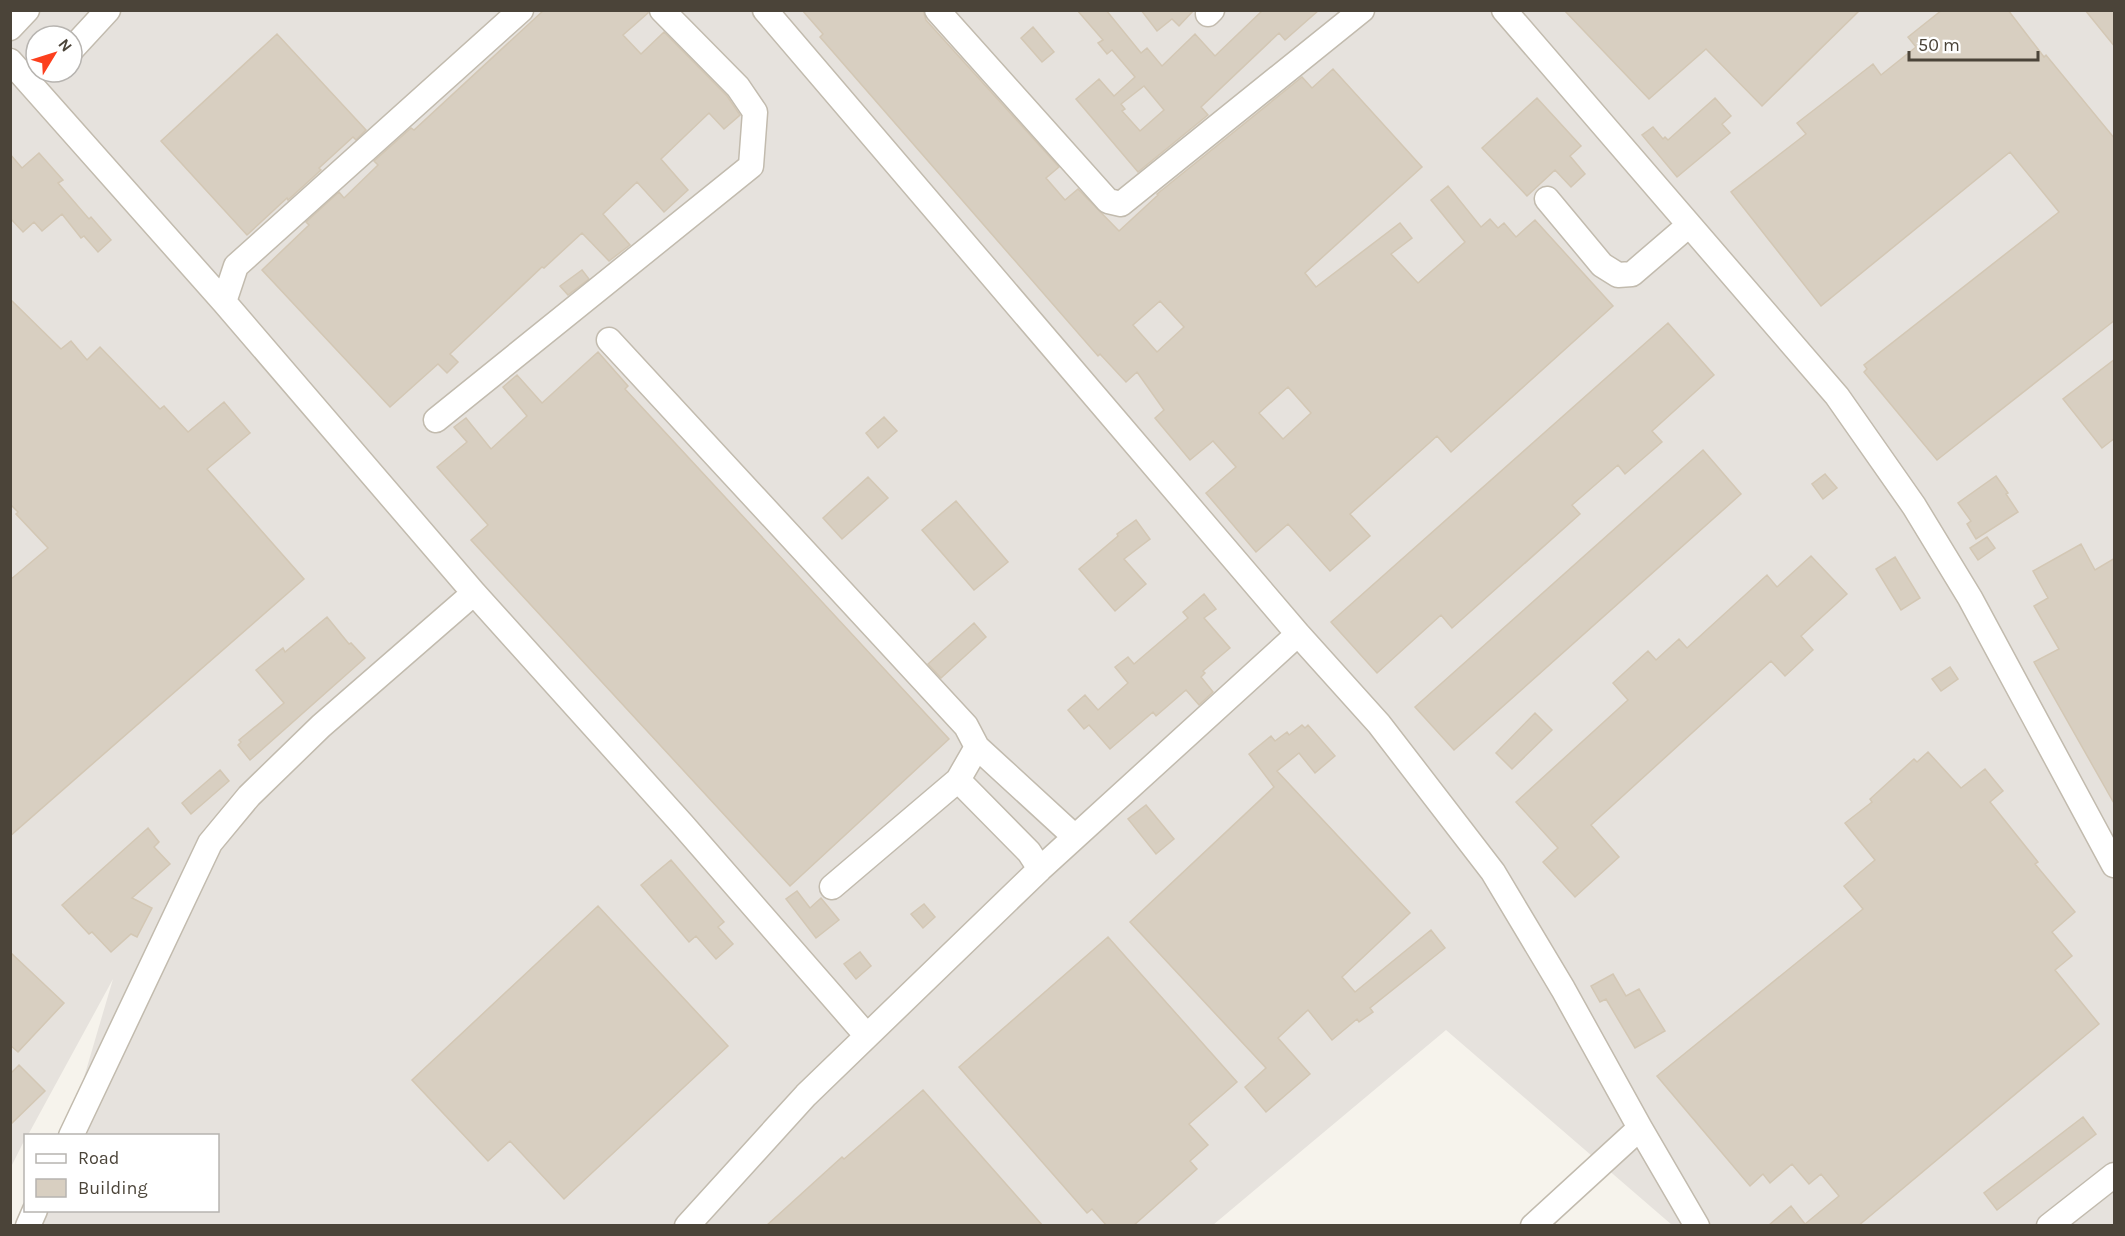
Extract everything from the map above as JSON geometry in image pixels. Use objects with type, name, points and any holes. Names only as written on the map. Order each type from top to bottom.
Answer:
[{"type":"street","points":[[10,28],[27,10]]},
{"type":"street","points":[[84,36],[108,10]]},
{"type":"street","points":[[224,302],[236,266],[521,10]]},
{"type":"street","points":[[436,420],[751,166],[755,112],[738,87],[662,10]]},
{"type":"street","points":[[765,10],[1298,634],[1379,724],[1493,872],[1563,988],[1697,1226]]},
{"type":"street","points":[[937,10],[1108,201],[1121,204],[1362,10]]},
{"type":"street","points":[[1504,10],[1836,396],[1914,506],[1970,598],[2115,866]]},
{"type":"street","points":[[10,61],[224,302]]},
{"type":"street","points":[[39,84],[474,593],[674,815],[867,1036]]},
{"type":"street","points":[[1547,199],[1602,265],[1618,275],[1632,274],[1689,225]]},
{"type":"street","points":[[609,340],[966,726],[977,747],[1075,837]]},
{"type":"street","points":[[71,1134],[210,843],[249,796],[321,726],[474,593]]},
{"type":"street","points":[[687,1226],[806,1095],[1040,868],[1298,634]]},
{"type":"street","points":[[832,887],[958,780],[977,747]]},
{"type":"street","points":[[958,780],[1029,852],[1040,868]]},
{"type":"street","points":[[1533,1226],[1640,1128]]},
{"type":"street","points":[[2050,1226],[2115,1175]]},
{"type":"street","points":[[28,1226],[34,1212]]},
{"type":"shaded area","points":[[11,11],[2114,11],[2114,1225],[1672,1225],[1446,1030],[1213,1225],[41,1225],[45,1212],[219,1212],[219,1134],[67,1134],[113,979],[29,1134],[24,1134],[24,1140],[11,1167]]},
{"type":"building","points":[[544,10],[648,10],[648,13],[623,35],[641,54],[664,32],[727,96],[740,115],[724,129],[709,113],[661,159],[688,190],[664,212],[637,182],[603,214],[630,245],[609,261],[582,233],[544,268],[542,267],[450,354],[458,362],[447,373],[438,364],[390,407],[262,270],[309,225],[306,222],[339,192],[344,198],[378,165],[374,161],[411,128],[414,130]]},
{"type":"building","points":[[802,10],[923,10],[926,20],[1059,167],[1046,178],[1065,200],[1078,189],[1119,231],[1157,194],[1302,77],[1312,88],[1333,69],[1422,167],[1305,273],[1316,287],[1400,223],[1412,238],[1391,254],[1418,283],[1465,242],[1431,200],[1448,186],[1481,227],[1490,219],[1498,228],[1504,223],[1516,237],[1535,220],[1613,306],[1451,452],[1437,436],[1350,514],[1370,536],[1330,571],[1288,524],[1256,552],[1206,493],[1236,467],[1213,441],[1190,460],[1155,418],[1164,410],[1137,372],[1126,382],[1100,354],[1098,356],[820,37],[823,34]],"holes":[[[1160,301],[1184,327],[1157,352],[1133,325]],[[1288,387],[1311,413],[1283,439],[1259,413]]]},
{"type":"building","points":[[1077,10],[1106,10],[1141,53],[1147,48],[1162,66],[1195,34],[1215,56],[1263,10],[1319,10],[1285,40],[1279,33],[1201,107],[1208,115],[1138,172],[1076,99],[1099,79],[1114,96],[1135,77],[1112,50],[1107,54],[1098,43],[1103,40]],"holes":[[[1144,86],[1164,110],[1140,131],[1122,111],[1125,109],[1121,104]]]},
{"type":"building","points":[[1141,10],[1194,10],[1179,26],[1172,19],[1157,31]]},
{"type":"building","points":[[1564,10],[1860,10],[1762,106],[1706,49],[1649,99]]},
{"type":"building","points":[[1942,10],[2008,10],[2044,57],[2046,55],[2115,139],[2115,320],[1937,460],[1864,372],[1867,369],[1864,365],[2059,212],[2010,152],[1821,306],[1731,192],[1806,134],[1797,123],[1873,64],[1881,75],[1916,47],[1908,37]]},
{"type":"building","points":[[2085,10],[2115,10],[2115,47]]},
{"type":"building","points":[[1033,27],[1054,52],[1042,62],[1021,38]]},
{"type":"building","points":[[277,34],[366,130],[356,140],[353,137],[319,168],[321,170],[247,235],[161,141]]},
{"type":"building","points":[[1537,98],[1581,146],[1570,156],[1585,174],[1571,187],[1555,170],[1527,196],[1482,148]]},
{"type":"building","points":[[1715,98],[1731,116],[1722,124],[1730,133],[1677,177],[1642,135],[1653,127],[1663,139],[1665,137],[1668,140]]},
{"type":"building","points":[[39,153],[63,180],[58,183],[89,219],[91,217],[111,240],[98,252],[84,236],[81,238],[62,214],[42,231],[34,222],[23,232],[10,218],[10,154],[22,168]]},
{"type":"building","points":[[582,270],[589,279],[568,295],[560,286]]},
{"type":"building","points":[[10,299],[61,349],[71,341],[87,360],[100,347],[160,409],[164,406],[188,432],[224,402],[250,433],[207,469],[304,579],[10,836],[10,580],[48,548],[16,514],[18,512],[10,504]]},
{"type":"building","points":[[1668,323],[1714,375],[1652,431],[1662,442],[1625,474],[1618,465],[1572,505],[1580,514],[1452,628],[1441,615],[1377,673],[1331,622]]},
{"type":"building","points":[[598,352],[628,386],[625,389],[949,739],[790,886],[471,540],[488,525],[437,467],[467,442],[454,427],[466,418],[491,449],[527,416],[503,387],[517,375],[542,403]]},
{"type":"building","points":[[2115,359],[2115,438],[2102,448],[2063,399]]},
{"type":"building","points":[[884,417],[897,431],[878,448],[866,433]]},
{"type":"building","points":[[1703,450],[1741,494],[1454,750],[1415,707]]},
{"type":"building","points":[[1825,474],[1837,488],[1823,499],[1812,484]]},
{"type":"building","points":[[1996,476],[2018,512],[1976,539],[1967,524],[1971,521],[1958,503]]},
{"type":"building","points":[[868,477],[888,498],[842,539],[823,518]]},
{"type":"building","points":[[956,501],[1008,562],[974,590],[922,530]]},
{"type":"building","points":[[1136,520],[1150,539],[1124,559],[1146,584],[1115,611],[1079,569]]},
{"type":"building","points":[[1987,537],[1995,548],[1978,560],[1970,548]]},
{"type":"building","points":[[2081,544],[2095,570],[2115,558],[2115,805],[2034,662],[2059,649],[2034,606],[2048,598],[2033,571]]},
{"type":"building","points":[[1811,556],[1847,594],[1801,636],[1813,650],[1785,676],[1771,661],[1591,825],[1619,857],[1575,897],[1543,862],[1558,848],[1516,802],[1628,700],[1613,683],[1648,651],[1656,660],[1679,639],[1687,648],[1767,575],[1777,587]]},
{"type":"building","points":[[1895,557],[1920,598],[1901,610],[1876,569]]},
{"type":"building","points":[[1204,594],[1216,609],[1204,618],[1230,648],[1203,671],[1205,673],[1201,677],[1213,692],[1199,705],[1186,690],[1156,716],[1153,712],[1110,749],[1089,725],[1084,729],[1068,710],[1085,695],[1098,710],[1128,683],[1115,667],[1128,657],[1134,664],[1188,618],[1183,612]]},
{"type":"building","points":[[327,617],[349,644],[351,643],[365,658],[250,760],[238,745],[241,742],[239,740],[284,703],[256,670],[283,648],[285,652]]},
{"type":"building","points":[[974,623],[986,637],[941,678],[928,664]]},
{"type":"building","points":[[1950,667],[1958,679],[1941,691],[1932,679]]},
{"type":"building","points":[[1535,713],[1552,730],[1512,769],[1496,753]]},
{"type":"building","points":[[1302,725],[1305,728],[1308,725],[1335,756],[1315,773],[1299,753],[1277,771],[1410,913],[1342,977],[1355,992],[1431,930],[1445,948],[1370,1008],[1373,1012],[1359,1022],[1357,1019],[1332,1040],[1308,1010],[1278,1038],[1310,1074],[1266,1112],[1245,1087],[1266,1068],[1130,922],[1274,787],[1249,754],[1271,736],[1275,741],[1287,732],[1289,735]]},
{"type":"building","points":[[1928,752],[1961,788],[1985,769],[2003,791],[1990,802],[2038,862],[2035,864],[2075,912],[2052,932],[2072,956],[2055,970],[2099,1024],[1858,1226],[1768,1226],[1791,1206],[1805,1224],[1839,1196],[1821,1174],[1809,1184],[1792,1164],[1770,1183],[1763,1174],[1750,1186],[1657,1076],[1863,909],[1844,886],[1875,860],[1845,823],[1872,802],[1870,799],[1914,759],[1917,762]]},
{"type":"building","points":[[220,770],[229,781],[191,814],[182,803]]},
{"type":"building","points":[[1146,805],[1174,839],[1156,854],[1128,819]]},
{"type":"building","points":[[148,828],[159,842],[154,847],[170,864],[132,898],[152,908],[137,937],[131,934],[111,952],[92,932],[89,934],[62,905]]},
{"type":"building","points":[[671,860],[724,922],[718,927],[733,944],[716,959],[696,936],[689,942],[641,885]]},
{"type":"building","points":[[797,891],[810,908],[821,898],[839,920],[816,938],[786,899]]},
{"type":"building","points":[[924,904],[935,917],[923,928],[911,914]]},
{"type":"building","points":[[598,906],[728,1046],[564,1199],[510,1141],[488,1161],[412,1080]]},
{"type":"building","points":[[1108,937],[1237,1082],[1189,1124],[1208,1145],[1190,1161],[1197,1169],[1133,1226],[1107,1226],[1092,1209],[1087,1213],[959,1067]]},
{"type":"building","points":[[10,952],[64,1003],[18,1052],[10,1045]]},
{"type":"building","points":[[860,952],[871,966],[856,979],[844,964]]},
{"type":"building","points":[[1613,974],[1626,996],[1639,989],[1665,1031],[1635,1048],[1606,999],[1600,1002],[1591,986]]},
{"type":"building","points":[[19,1065],[45,1091],[10,1125],[10,1074]]},
{"type":"building","points":[[923,1090],[1043,1226],[766,1226],[842,1157],[844,1159]]},
{"type":"building","points":[[2083,1117],[2096,1134],[1997,1210],[1984,1193]]}]
